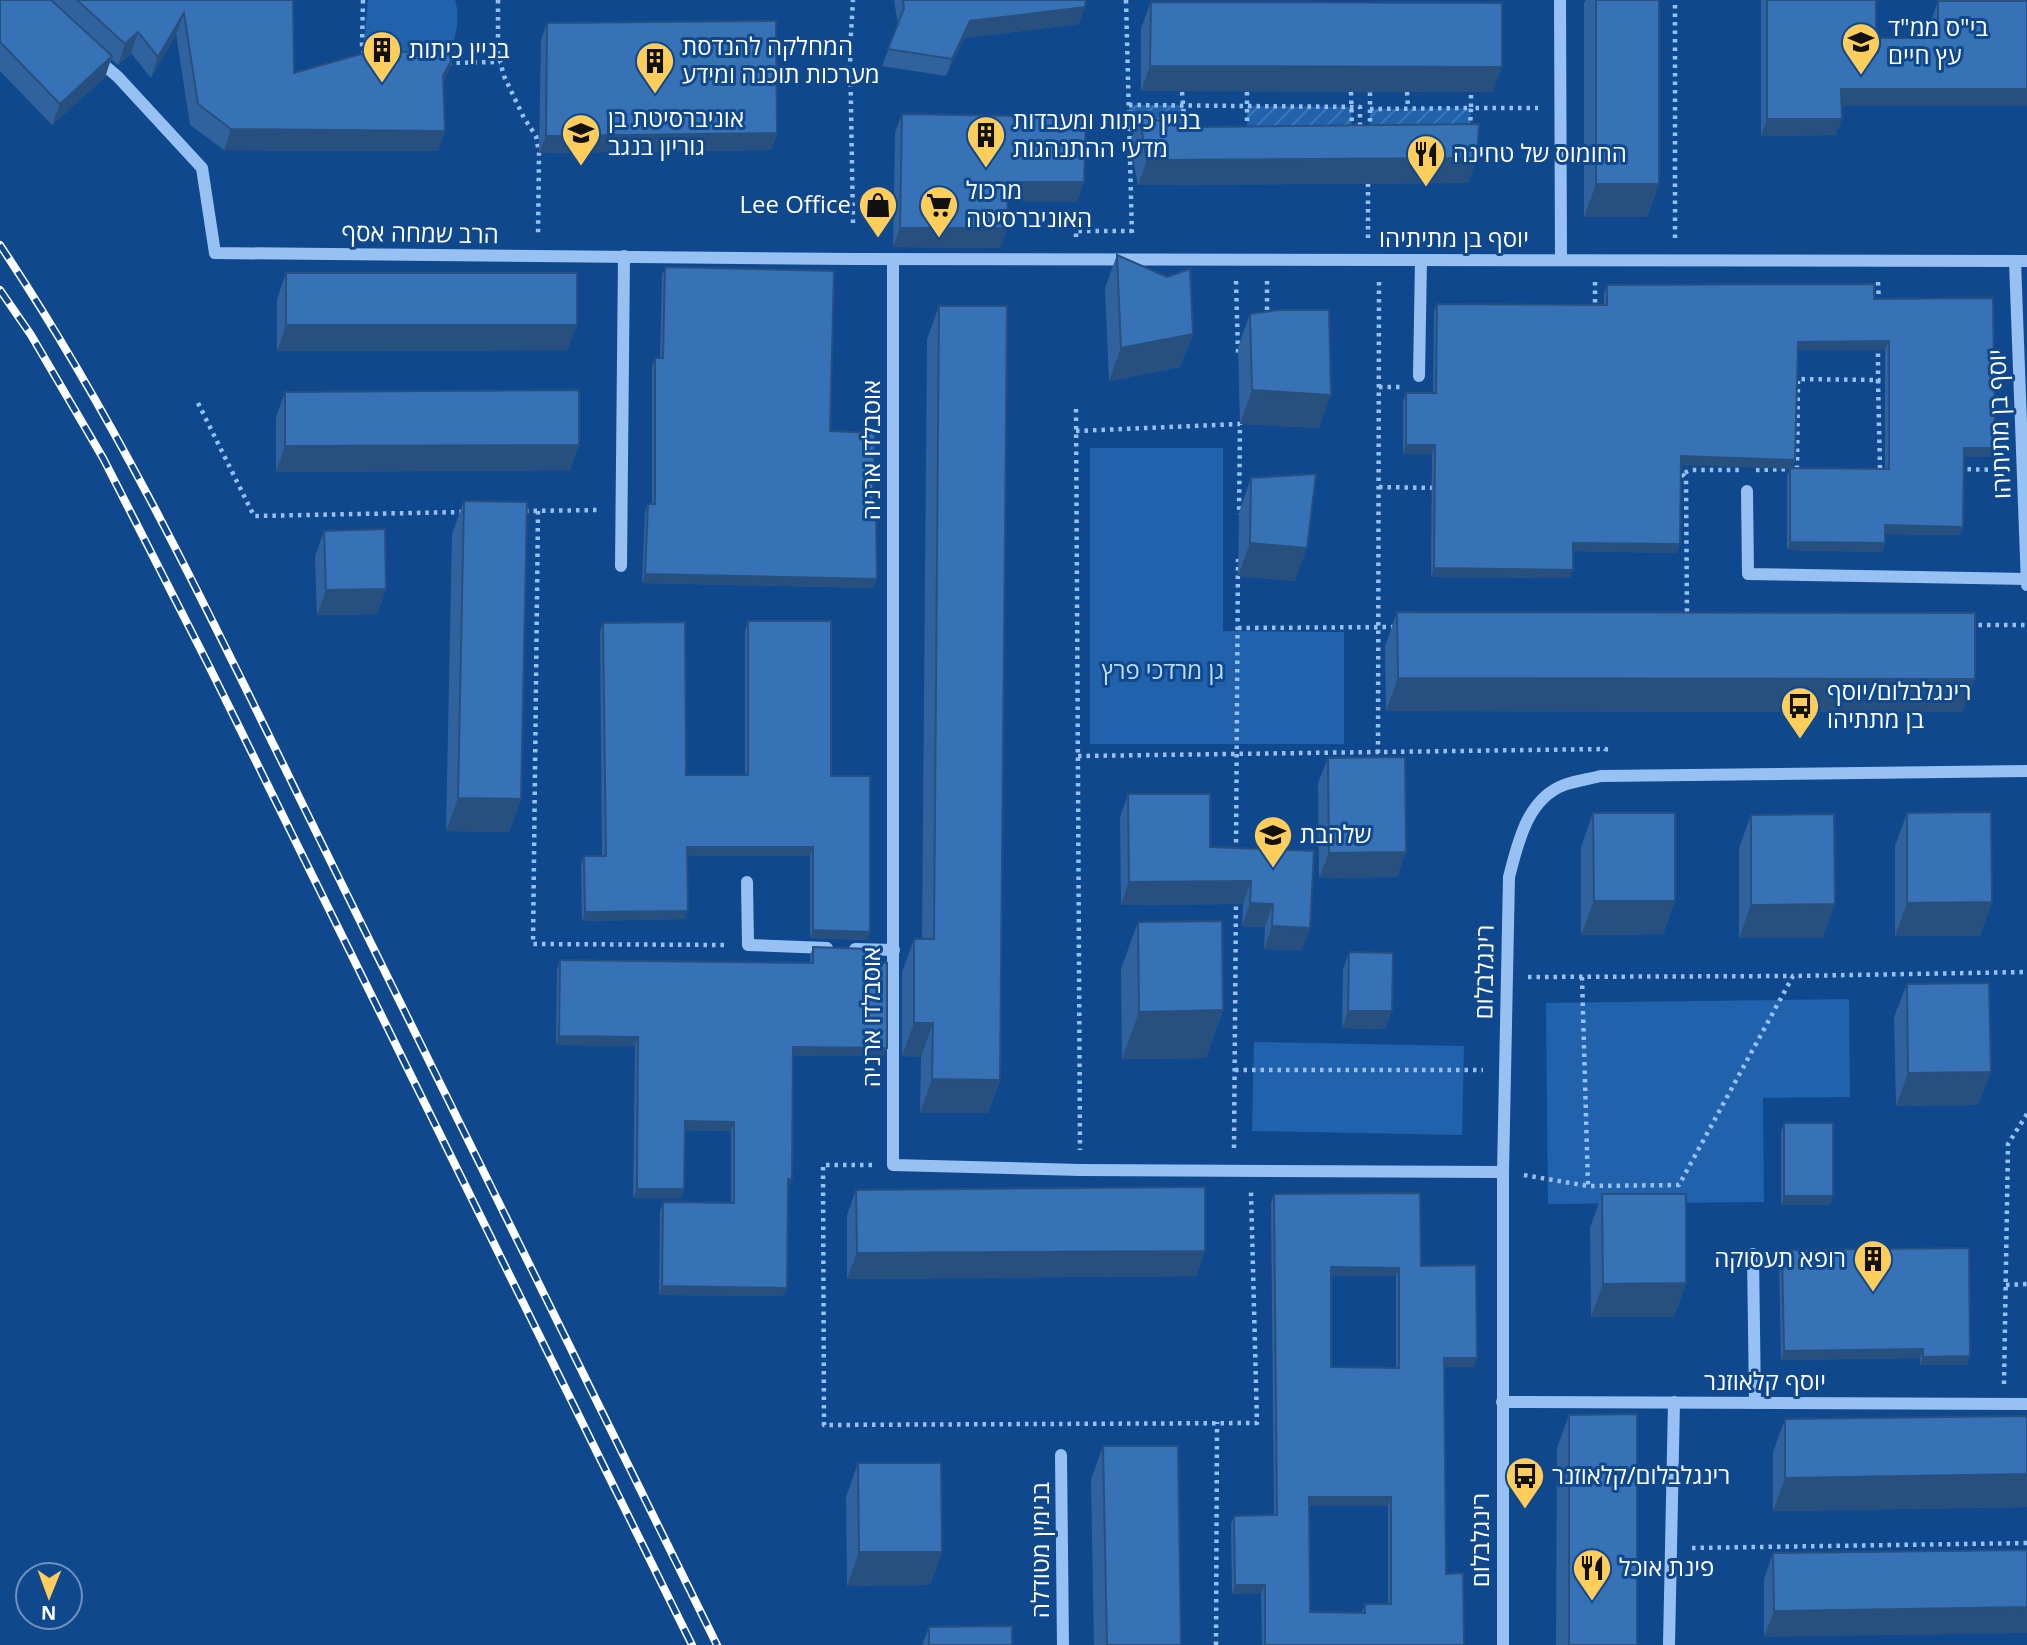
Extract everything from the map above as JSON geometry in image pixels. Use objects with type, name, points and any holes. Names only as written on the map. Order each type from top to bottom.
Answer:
[{"type":"street","points":[[1560,0],[1561,260]]},
{"type":"street","name":"הרב שמחה אסף","points":[[89,51],[118,77],[202,168],[215,253],[893,259]]},
{"type":"street","points":[[621,566],[624,256]]},
{"type":"street","name":"יוסף בן מתיתיהו","points":[[893,259],[2021,261],[2027,585]]},
{"type":"street","name":"אוסבלדו ארניה","points":[[893,259],[892,1165],[1080,1170],[1503,1172]]},
{"type":"street","points":[[1417,382],[1421,260]]},
{"type":"street","points":[[1747,491],[1748,574],[2027,579]]},
{"type":"street","name":"רינגלבלום","points":[[1503,1645],[1503,1172],[1509,877],[1520,835],[1538,802],[1562,785],[1601,776],[2027,771]]},
{"type":"street","points":[[747,882],[748,945],[894,950]]},
{"type":"street","points":[[1753,1254],[1755,1403]]},
{"type":"street","name":"יוסף קלאוזנר","points":[[1502,1402],[2027,1404]]},
{"type":"street","points":[[1669,1645],[1674,1402]]},
{"type":"street","name":"בנימין מטודלה","points":[[1061,1455],[1063,1645]]},
{"type":"path","points":[[363,0],[362,45],[365,61]]},
{"type":"path","points":[[498,0],[500,62],[524,118],[536,135],[539,153],[538,256]]},
{"type":"path","points":[[853,0],[850,50],[853,223]]},
{"type":"path","points":[[1126,0],[1132,231]]},
{"type":"path","points":[[1675,0],[1675,260]]},
{"type":"path","points":[[446,63],[500,62]]},
{"type":"path","points":[[1182,92],[1185,141]]},
{"type":"path","points":[[1247,92],[1248,140]]},
{"type":"path","points":[[1351,92],[1353,140]]},
{"type":"path","points":[[1370,92],[1370,140]]},
{"type":"path","points":[[1407,92],[1408,108]]},
{"type":"path","points":[[1470,139],[1471,92]]},
{"type":"path","points":[[1129,104],[1360,107],[1360,129],[1378,130]]},
{"type":"path","points":[[1370,109],[1545,108]]},
{"type":"path","points":[[1129,129],[1143,129]]},
{"type":"path","points":[[1185,129],[1197,129]]},
{"type":"path","points":[[1235,129],[1261,129]]},
{"type":"path","points":[[1339,129],[1352,129]]},
{"type":"path","points":[[1458,129],[1470,129]]},
{"type":"path","points":[[1368,182],[1368,240]]},
{"type":"path","points":[[1236,259],[1238,360]]},
{"type":"path","points":[[1378,752],[1379,259]]},
{"type":"path","points":[[1595,260],[1595,321]]},
{"type":"path","points":[[1877,261],[1879,314]]},
{"type":"path","points":[[1267,273],[1267,320]]},
{"type":"path","points":[[1867,469],[1880,469],[1878,341]]},
{"type":"path","points":[[1785,377],[1798,381],[1892,381]]},
{"type":"path","points":[[1797,469],[1798,381]]},
{"type":"path","points":[[1379,387],[1417,382]]},
{"type":"path","points":[[198,404],[254,516],[470,512]]},
{"type":"path","points":[[1076,409],[1080,1170]]},
{"type":"path","points":[[1239,525],[1240,411]]},
{"type":"path","points":[[1076,431],[1240,424]]},
{"type":"path","points":[[1675,464],[1686,478],[1687,626]]},
{"type":"path","points":[[1674,477],[1691,470],[1808,469]]},
{"type":"path","points":[[1947,469],[2023,470]]},
{"type":"path","points":[[1379,487],[1443,488]]},
{"type":"path","points":[[524,511],[622,510]]},
{"type":"path","points":[[538,511],[533,944],[748,945]]},
{"type":"path","points":[[1236,864],[1238,551]]},
{"type":"path","points":[[1959,625],[2027,625]]},
{"type":"path","points":[[1238,628],[1405,627]]},
{"type":"path","points":[[1078,756],[1606,749],[1601,776]]},
{"type":"path","points":[[1234,1171],[1236,892]]},
{"type":"path","points":[[1506,977],[2027,972]]},
{"type":"path","points":[[1503,1172],[1588,1186],[1679,1185],[1793,976]]},
{"type":"path","points":[[1582,977],[1588,1186]]},
{"type":"path","points":[[1235,1070],[1504,1070]]},
{"type":"path","points":[[2004,1404],[2008,1144],[2027,1114]]},
{"type":"path","points":[[849,1166],[823,1164],[824,1425],[1257,1423],[1251,1170]]},
{"type":"path","points":[[2006,1285],[2027,1284]]},
{"type":"path","points":[[1216,1645],[1217,1422]]},
{"type":"path","points":[[1671,1549],[2027,1543]]},
{"type":"green space","points":[[368,0],[455,0],[457,25],[445,66],[371,63],[364,45]]},
{"type":"green space","points":[[1129,105],[1183,105],[1185,129],[1129,129]]},
{"type":"green space","points":[[1247,106],[1351,107],[1352,129],[1247,129]]},
{"type":"green space","points":[[1471,108],[1470,129],[1370,130],[1370,109]]},
{"type":"green space","name":"גן מרדכי פרץ","points":[[1090,448],[1223,448],[1223,631],[1344,632],[1344,744],[1090,744]]},
{"type":"green space","points":[[1849,999],[1850,1097],[1763,1098],[1764,1202],[1548,1204],[1546,1003]]},
{"type":"green space","points":[[1254,1042],[1464,1046],[1462,1135],[1252,1131]]},
{"type":"building","points":[[0,0],[51,0],[112,56],[60,104],[0,42]]},
{"type":"building","name":"בניין כיתות","points":[[77,0],[293,0],[294,73],[368,52],[456,52],[443,76],[445,131],[231,129],[198,104],[184,13],[158,57],[138,32],[125,44]]},
{"type":"building","points":[[903,0],[1086,0],[1085,7],[970,21],[952,59],[888,49],[904,8]]},
{"type":"building","points":[[1596,0],[1659,0],[1659,184],[1596,184]]},
{"type":"building","points":[[1767,0],[1876,0],[1876,38],[1938,38],[1938,1],[2027,1],[2027,89],[1841,89],[1842,119],[1767,119]]},
{"type":"building","points":[[1151,2],[1502,3],[1502,67],[1150,66]]},
{"type":"building","name":"המחלקה להנדסת מערכות תוכנה ומידע","points":[[776,21],[777,133],[546,136],[547,23]]},
{"type":"building","name":"בניין כיתות ומעבדות מדעי ההתנהגות","points":[[902,114],[1086,117],[1084,182],[1007,182],[1008,228],[900,228]]},
{"type":"building","points":[[1139,117],[1195,127],[1479,124],[1477,158],[1147,160]]},
{"type":"building","points":[[1117,255],[1167,277],[1190,269],[1193,334],[1121,348]]},
{"type":"building","points":[[665,267],[834,271],[830,431],[875,433],[872,515],[876,515],[877,579],[645,574],[648,504],[655,504],[655,358],[663,358]]},
{"type":"building","points":[[286,273],[577,273],[577,325],[286,325]]},
{"type":"building","points":[[1874,284],[1874,299],[1993,298],[1995,448],[1964,448],[1963,527],[1885,525],[1885,543],[1790,542],[1790,468],[1889,469],[1889,341],[1798,342],[1795,460],[1681,456],[1680,544],[1573,543],[1573,570],[1434,568],[1435,445],[1406,445],[1406,393],[1436,393],[1437,304],[1607,305],[1607,285]]},
{"type":"building","points":[[939,306],[1007,306],[1000,1080],[932,1079],[933,1023],[914,1023],[914,939],[934,939]]},
{"type":"building","points":[[1279,310],[1329,310],[1331,395],[1252,390],[1250,314]]},
{"type":"building","points":[[579,390],[579,445],[285,446],[285,392]]},
{"type":"building","points":[[1316,474],[1307,548],[1250,543],[1251,478]]},
{"type":"building","points":[[464,501],[527,502],[521,799],[458,798]]},
{"type":"building","points":[[385,529],[386,589],[326,590],[324,531]]},
{"type":"building","points":[[1397,612],[1975,613],[1975,679],[1398,678]]},
{"type":"building","points":[[748,621],[831,621],[831,776],[870,776],[870,932],[813,930],[813,847],[687,847],[688,911],[585,912],[584,856],[606,856],[603,623],[685,622],[686,775],[748,775]]},
{"type":"building","points":[[1405,757],[1406,852],[1329,853],[1328,758]]},
{"type":"building","points":[[1128,794],[1210,794],[1210,847],[1314,851],[1310,928],[1272,926],[1273,904],[1250,903],[1251,881],[1129,882]]},
{"type":"building","points":[[1991,812],[1992,902],[1907,903],[1907,813]]},
{"type":"building","points":[[1593,813],[1675,813],[1675,901],[1594,901]]},
{"type":"building","points":[[1834,814],[1835,904],[1751,905],[1751,815]]},
{"type":"building","points":[[1222,921],[1223,1010],[1139,1012],[1138,922]]},
{"type":"building","points":[[813,947],[870,949],[870,963],[887,963],[887,1048],[793,1047],[792,1179],[788,1179],[787,1288],[662,1286],[663,1202],[734,1203],[734,1122],[685,1121],[684,1189],[637,1189],[638,1037],[559,1036],[560,960],[813,963]]},
{"type":"building","points":[[1349,952],[1393,953],[1392,1011],[1348,1011]]},
{"type":"building","points":[[1989,983],[1991,1072],[1908,1073],[1907,984]]},
{"type":"building","points":[[1784,1123],[1833,1123],[1833,1196],[1784,1196]]},
{"type":"building","points":[[1205,1187],[1205,1251],[857,1253],[856,1190]]},
{"type":"building","points":[[1420,1193],[1421,1266],[1476,1265],[1477,1358],[1444,1358],[1446,1574],[1463,1573],[1464,1645],[1265,1645],[1265,1585],[1235,1585],[1234,1516],[1277,1515],[1274,1194]],"holes":[[[1331,1267],[1399,1268],[1399,1368],[1331,1367]],[[1309,1497],[1391,1497],[1391,1604],[1365,1604],[1365,1613],[1310,1612]]]},
{"type":"building","points":[[1602,1194],[1686,1194],[1686,1283],[1603,1284]]},
{"type":"building","name":"רופא תעסוקה","points":[[1969,1248],[1970,1356],[1923,1357],[1923,1349],[1784,1351],[1782,1250]]},
{"type":"building","points":[[1637,1414],[1637,1645],[1569,1645],[1569,1415]]},
{"type":"building","points":[[2027,1416],[2027,1474],[1785,1478],[1785,1419]]},
{"type":"building","points":[[1103,1446],[1178,1446],[1181,1645],[1107,1645]]},
{"type":"building","points":[[858,1463],[941,1463],[942,1552],[859,1552]]},
{"type":"building","points":[[2027,1550],[2027,1607],[1774,1611],[1773,1553]]},
{"type":"building","points":[[1012,1626],[1012,1645],[929,1645],[929,1627]]},
{"type":"railway","points":[[0,245],[90,391],[172,542],[717,1645]]},
{"type":"railway","points":[[0,290],[31,335],[103,458],[208,664],[692,1645]]},
{"type":"place","name":"בי\"ס ממ\"ד עץ חיים","points":[[1861,76]]},
{"type":"place","name":"בניין כיתות","points":[[382,84]]},
{"type":"place","name":"המחלקה להנדסת מערכות תוכנה ומידע","points":[[655,95]]},
{"type":"place","name":"אוניברסיטת בן גוריון בנגב","points":[[581,167]]},
{"type":"place","name":"בניין כיתות ומעבדות מדעי ההתנהגות","points":[[986,169]]},
{"type":"place","name":"החומוס של טחינה","points":[[1426,188]]},
{"type":"place","name":"Lee Office","points":[[878,239]]},
{"type":"place","name":"מרכול האוניברסיטה","points":[[939,239]]},
{"type":"place","name":"רינגלבלום/יוסף בן מתתיהו","points":[[1800,740]]},
{"type":"place","name":"שלהבת","points":[[1273,869]]},
{"type":"place","name":"רופא תעסוקה","points":[[1873,1293]]},
{"type":"place","name":"רינגלבלום/קלאוזנר","points":[[1525,1510]]},
{"type":"place","name":"פינת אוכל","points":[[1592,1602]]}]
